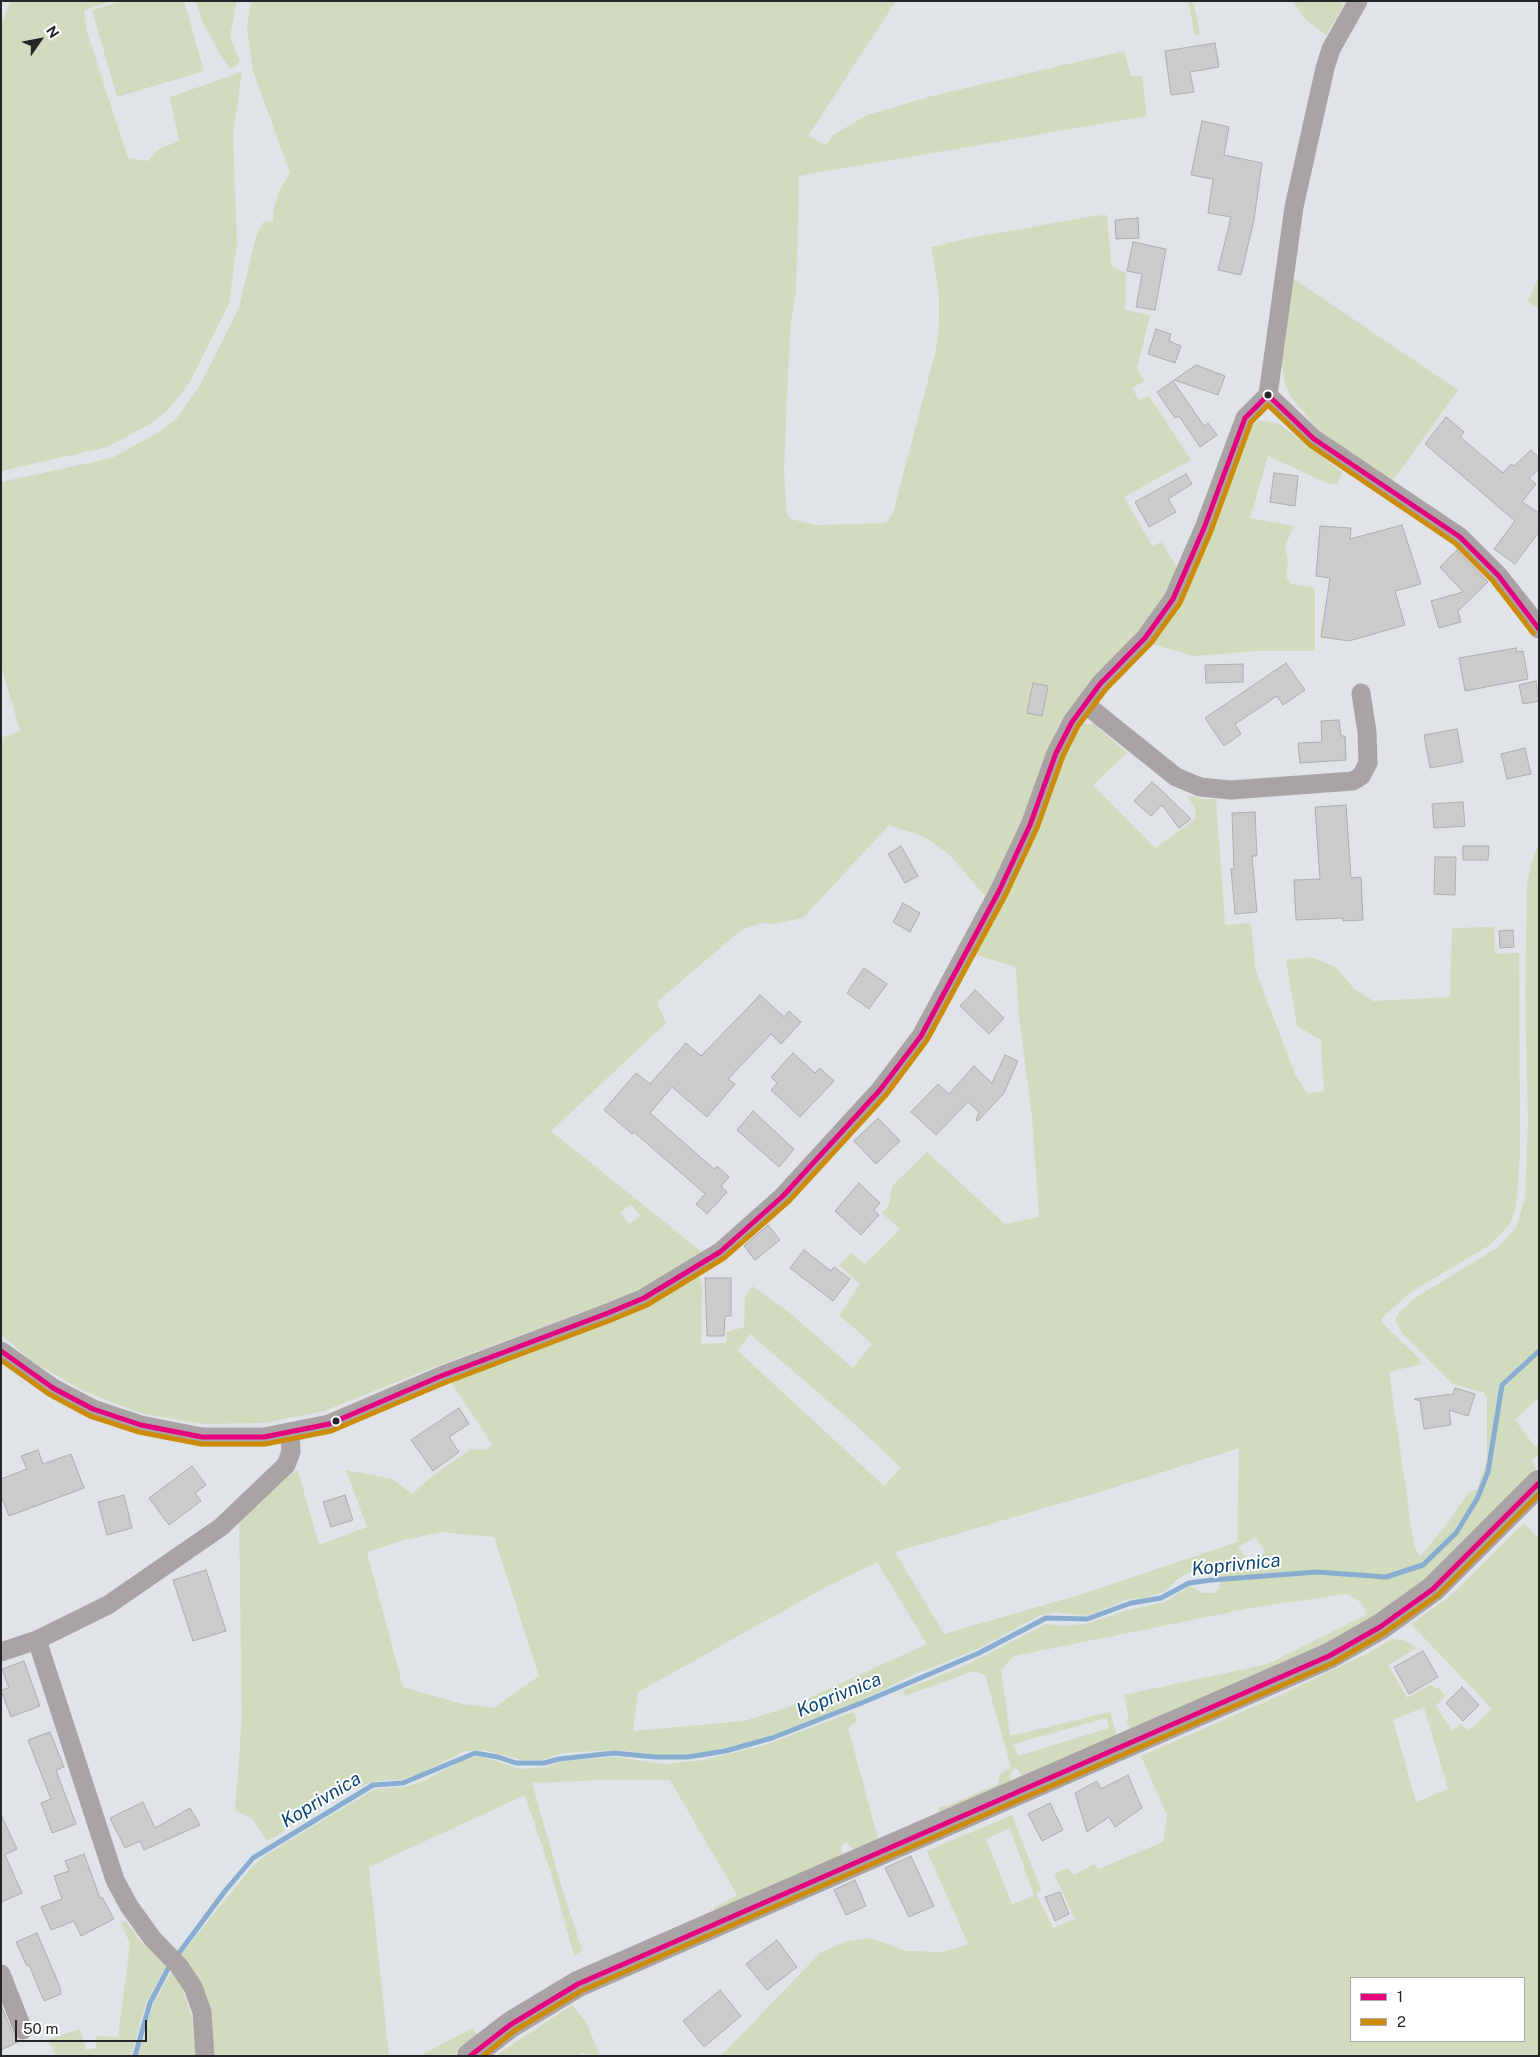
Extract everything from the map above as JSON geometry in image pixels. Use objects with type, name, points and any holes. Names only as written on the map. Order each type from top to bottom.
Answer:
[{"type":"street","points":[[1,1351],[52,1388],[93,1409],[141,1425],[202,1437],[264,1437],[290,1432],[329,1424],[441,1376],[644,1298],[720,1252],[783,1196],[880,1090],[921,1036],[958,970],[1030,825],[1056,753],[1072,722],[1100,684],[1141,643],[1173,599],[1204,528],[1245,418],[1268,395],[1294,207],[1325,68],[1331,49],[1358,1]]},
{"type":"street","points":[[1268,395],[1314,439],[1460,538],[1498,575],[1530,614],[1539,629]]},
{"type":"street","points":[[1085,704],[1176,777],[1200,787],[1231,790],[1353,781],[1361,776],[1368,763],[1367,732],[1361,693]]},
{"type":"street","points":[[1,1652],[37,1640],[108,1605],[221,1528],[286,1465],[291,1452],[290,1432]]},
{"type":"street","points":[[470,2056],[510,2025],[578,1984],[1329,1656],[1380,1627],[1433,1589],[1539,1483]]},
{"type":"street","points":[[37,1640],[115,1880],[129,1906],[152,1938],[179,1966],[193,1987],[202,2012],[205,2056]]},
{"type":"street","points":[[1,1974],[23,2030]]},
{"type":"green space","points":[[11,1],[112,1],[84,10],[86,29],[128,158],[148,161],[159,149],[179,141],[170,97],[242,72],[233,134],[237,243],[229,304],[190,382],[169,409],[150,424],[107,447],[1,471],[1,25]]},
{"type":"green space","points":[[121,1],[184,1],[204,71],[117,97],[92,10]]},
{"type":"green space","points":[[196,1],[237,1],[230,36],[240,61],[235,67],[229,68],[222,57],[203,23]]},
{"type":"green space","points":[[251,1],[896,1],[808,136],[826,145],[833,135],[867,115],[932,96],[1124,51],[1131,76],[1142,76],[1147,116],[799,176],[796,292],[790,329],[784,471],[787,514],[790,519],[817,525],[886,523],[893,513],[936,350],[939,327],[939,294],[931,247],[975,237],[1094,216],[1107,215],[1111,266],[1126,273],[1125,310],[1150,315],[1137,368],[1144,381],[1132,388],[1139,400],[1149,396],[1191,460],[1124,497],[1152,546],[1161,542],[1177,567],[1159,605],[1117,656],[1094,678],[1057,728],[1004,865],[985,896],[950,855],[925,837],[889,825],[803,918],[774,924],[760,923],[740,931],[657,1002],[666,1023],[551,1131],[702,1252],[653,1283],[598,1308],[582,1312],[432,1368],[324,1411],[263,1423],[203,1424],[140,1413],[84,1391],[31,1361],[1,1334],[1,738],[20,731],[1,665],[1,482],[112,458],[157,433],[176,419],[199,387],[239,308],[256,236],[264,221],[273,222],[278,193],[290,173],[253,71],[247,28]],"holes":[[[631,1204],[640,1216],[629,1224],[620,1213]]]},
{"type":"green space","points":[[1188,1],[1193,1],[1200,34],[1195,36]]},
{"type":"green space","points":[[1293,1],[1340,1],[1344,5],[1326,35],[1304,18]]},
{"type":"green space","points":[[1539,276],[1539,309],[1528,301]]},
{"type":"green space","points":[[1291,277],[1458,390],[1392,482],[1318,430],[1290,396],[1285,383],[1282,364]]},
{"type":"green space","points":[[1260,420],[1279,424],[1342,472],[1337,485],[1329,484],[1268,456],[1250,518],[1294,526],[1285,546],[1288,562],[1286,576],[1291,584],[1315,588],[1315,651],[1258,651],[1194,656],[1151,644],[1190,585],[1248,428]]},
{"type":"green space","points":[[1082,724],[1094,724],[1127,753],[1093,785],[1155,848],[1196,819],[1195,808],[1187,795],[1201,799],[1216,799],[1225,925],[1251,923],[1255,969],[1295,1074],[1307,1093],[1324,1091],[1321,1040],[1297,1026],[1286,960],[1311,957],[1336,967],[1354,989],[1373,1001],[1450,997],[1452,928],[1494,927],[1495,954],[1519,953],[1520,1151],[1516,1207],[1510,1224],[1490,1245],[1411,1292],[1381,1319],[1383,1324],[1420,1359],[1421,1364],[1389,1372],[1414,1546],[1420,1557],[1448,1523],[1468,1493],[1477,1489],[1487,1459],[1487,1397],[1483,1392],[1453,1384],[1404,1335],[1395,1321],[1399,1312],[1415,1298],[1497,1248],[1516,1228],[1525,1198],[1528,1122],[1525,997],[1527,884],[1532,861],[1539,843],[1539,1397],[1515,1420],[1535,1447],[1539,1444],[1539,1454],[1531,1460],[1537,1471],[1466,1537],[1404,1600],[1326,1646],[1131,1732],[1126,1719],[1129,1718],[1124,1695],[1268,1664],[1364,1616],[1366,1612],[1362,1603],[1347,1594],[1256,1607],[1014,1656],[1001,1670],[1010,1736],[1110,1712],[1117,1738],[1024,1779],[1016,1767],[1011,1773],[1009,1786],[940,1817],[938,1808],[998,1784],[1000,1774],[1011,1767],[985,1675],[974,1671],[905,1696],[903,1690],[962,1667],[1046,1624],[1061,1626],[1085,1624],[1128,1610],[1165,1602],[1190,1586],[1202,1593],[1215,1593],[1220,1588],[1217,1565],[1201,1575],[1190,1572],[1177,1580],[1164,1592],[1144,1598],[1127,1599],[1088,1616],[1055,1612],[1039,1616],[978,1649],[913,1675],[851,1705],[763,1738],[703,1753],[666,1756],[615,1750],[562,1753],[541,1760],[523,1760],[484,1750],[465,1751],[424,1772],[404,1779],[376,1781],[352,1790],[267,1841],[252,1818],[235,1811],[242,1718],[239,1519],[291,1472],[298,1471],[319,1545],[367,1527],[346,1470],[392,1479],[412,1494],[431,1477],[471,1449],[486,1450],[492,1444],[451,1382],[606,1323],[699,1276],[702,1287],[701,1344],[726,1343],[727,1332],[744,1327],[745,1297],[752,1286],[785,1309],[853,1368],[872,1344],[839,1315],[860,1284],[839,1265],[851,1253],[865,1264],[900,1229],[882,1213],[889,1205],[892,1186],[927,1152],[1005,1224],[1039,1217],[1032,1117],[1019,1016],[1016,967],[976,955],[1002,905],[1075,731]],"holes":[[[750,1334],[858,1427],[901,1468],[884,1486],[738,1351]],[[1239,1448],[1237,1542],[1082,1594],[944,1634],[895,1552],[1103,1491]],[[440,1532],[494,1537],[539,1676],[494,1708],[462,1704],[403,1687],[367,1552],[401,1541]],[[1256,1537],[1265,1552],[1249,1562],[1238,1547]],[[877,1562],[927,1644],[789,1707],[744,1721],[633,1731],[638,1692],[828,1586]],[[1107,1718],[1109,1728],[1018,1756],[1013,1744]]]},
{"type":"green space","points":[[1524,1523],[1539,1539],[1539,2056],[721,2056],[821,1952],[848,1941],[871,1938],[906,1951],[942,1952],[968,1944],[927,1851],[1012,1815],[1041,1890],[1036,1893],[1053,1928],[1075,1919],[1054,1874],[1068,1868],[1074,1875],[1094,1864],[1098,1869],[1163,1842],[1167,1815],[1141,1756],[1283,1694],[1370,1652],[1392,1639],[1404,1640],[1417,1648],[1388,1665],[1407,1698],[1430,1685],[1440,1689],[1445,1696],[1436,1706],[1452,1731],[1460,1724],[1469,1730],[1492,1709],[1411,1624],[1450,1596]],"holes":[[[1424,1707],[1448,1789],[1416,1802],[1393,1720]],[[1010,1828],[1034,1896],[1012,1904],[986,1839]]]},
{"type":"green space","points":[[853,1712],[857,1721],[848,1728],[879,1842],[856,1852],[846,1842],[841,1846],[842,1858],[714,1913],[714,1908],[737,1895],[670,1780],[532,1783],[582,1950],[574,1956],[552,1876],[525,1795],[369,1867],[389,2056],[214,2056],[179,1957],[251,1868],[266,1855],[375,1789],[405,1787],[426,1780],[468,1757],[483,1757],[520,1769],[547,1767],[563,1761],[616,1757],[664,1764],[704,1760],[765,1745]]},
{"type":"green space","points":[[126,1921],[142,1943],[168,1963],[146,2003],[131,2056],[56,2056],[48,2040],[57,2036],[80,2029],[86,2050],[96,2048],[96,2036],[118,2037],[130,1944],[121,1923]]},
{"type":"green space","points":[[173,1968],[177,1972],[192,2017],[196,2056],[138,2056],[153,2005]]},
{"type":"green space","points":[[572,2005],[586,2022],[600,2056],[588,2056],[582,2052],[579,2056],[495,2056]]},
{"type":"green space","points":[[473,2028],[478,2036],[452,2056],[419,2056]]},
{"type":"building","points":[[1215,43],[1219,67],[1190,72],[1194,92],[1171,95],[1165,51]]},
{"type":"building","points":[[1202,121],[1229,127],[1224,155],[1262,163],[1254,220],[1241,275],[1218,270],[1231,217],[1208,213],[1213,179],[1191,175]]},
{"type":"building","points":[[1138,218],[1139,238],[1116,239],[1115,220]]},
{"type":"building","points":[[1133,242],[1166,249],[1155,310],[1136,307],[1142,274],[1127,271]]},
{"type":"building","points":[[1156,329],[1171,334],[1169,341],[1181,346],[1175,363],[1148,354]]},
{"type":"building","points":[[1196,365],[1225,376],[1218,395],[1174,380]]},
{"type":"building","points":[[1173,381],[1204,426],[1208,423],[1217,435],[1200,447],[1179,416],[1175,418],[1157,392]]},
{"type":"building","points":[[1446,417],[1464,432],[1460,437],[1503,473],[1511,464],[1514,466],[1531,450],[1539,458],[1539,469],[1529,478],[1536,484],[1522,502],[1539,513],[1539,532],[1515,564],[1494,549],[1515,521],[1425,444]]},
{"type":"building","points":[[1274,473],[1298,476],[1295,506],[1270,502]]},
{"type":"building","points":[[1186,474],[1192,484],[1168,499],[1176,512],[1149,527],[1135,502]]},
{"type":"building","points":[[1402,525],[1421,584],[1395,591],[1405,625],[1349,641],[1321,637],[1330,578],[1316,576],[1320,526],[1351,528],[1350,539]]},
{"type":"building","points":[[1457,550],[1488,582],[1458,611],[1461,622],[1439,628],[1431,601],[1463,592],[1440,567]]},
{"type":"building","points":[[1516,648],[1517,652],[1523,651],[1528,679],[1465,691],[1459,658]]},
{"type":"building","points":[[1286,663],[1305,690],[1283,705],[1277,696],[1235,724],[1241,734],[1224,746],[1205,718]]},
{"type":"building","points":[[1243,664],[1243,682],[1206,683],[1205,665]]},
{"type":"building","points":[[1536,681],[1539,701],[1523,704],[1519,685]]},
{"type":"building","points":[[1033,683],[1048,686],[1042,716],[1027,713]]},
{"type":"building","points":[[1339,720],[1341,736],[1345,736],[1346,760],[1300,763],[1298,743],[1322,742],[1321,721]]},
{"type":"building","points":[[1457,729],[1463,762],[1430,768],[1424,735]]},
{"type":"building","points":[[1525,748],[1531,774],[1507,779],[1501,754]]},
{"type":"building","points":[[1152,782],[1191,819],[1179,828],[1162,805],[1151,816],[1134,801]]},
{"type":"building","points":[[1463,802],[1465,826],[1434,828],[1432,804]]},
{"type":"building","points":[[1346,805],[1351,878],[1361,877],[1363,920],[1343,921],[1343,918],[1296,920],[1294,880],[1320,879],[1315,807]]},
{"type":"building","points":[[1255,812],[1257,856],[1252,856],[1257,912],[1235,914],[1231,869],[1234,869],[1232,813]]},
{"type":"building","points":[[901,846],[918,876],[905,883],[888,854]]},
{"type":"building","points":[[1463,846],[1489,846],[1488,860],[1463,860]]},
{"type":"building","points":[[1435,857],[1456,857],[1455,895],[1434,894]]},
{"type":"building","points":[[903,903],[920,913],[910,932],[893,922]]},
{"type":"building","points":[[1513,930],[1514,947],[1500,948],[1499,931]]},
{"type":"building","points":[[864,968],[887,984],[869,1009],[847,993]]},
{"type":"building","points":[[975,990],[1004,1018],[989,1034],[960,1006]]},
{"type":"building","points":[[760,995],[784,1017],[789,1011],[801,1022],[781,1044],[771,1034],[728,1079],[735,1084],[707,1117],[672,1087],[650,1113],[714,1169],[717,1166],[729,1177],[721,1186],[727,1192],[707,1214],[696,1204],[705,1194],[634,1132],[632,1134],[604,1110],[636,1073],[650,1084],[686,1043],[701,1056]]},
{"type":"building","points":[[793,1053],[815,1073],[820,1068],[834,1081],[800,1117],[771,1090],[777,1083],[771,1077]]},
{"type":"building","points":[[1005,1055],[1018,1061],[1004,1093],[978,1121],[976,1120],[979,1112],[968,1102],[936,1135],[911,1112],[938,1084],[949,1094],[974,1066],[992,1083]]},
{"type":"building","points":[[753,1111],[794,1149],[779,1167],[737,1130]]},
{"type":"building","points":[[878,1118],[900,1141],[876,1164],[854,1141]]},
{"type":"building","points":[[859,1183],[880,1203],[874,1210],[879,1215],[861,1235],[835,1211]]},
{"type":"building","points":[[768,1225],[780,1240],[755,1260],[744,1246]]},
{"type":"building","points":[[804,1250],[831,1271],[834,1267],[850,1279],[833,1301],[790,1268]]},
{"type":"building","points":[[705,1278],[731,1278],[731,1316],[725,1316],[724,1336],[707,1336]]},
{"type":"building","points":[[1455,1388],[1475,1394],[1468,1416],[1449,1410],[1451,1425],[1424,1429],[1420,1401],[1414,1399],[1453,1394]]},
{"type":"building","points":[[459,1408],[469,1424],[449,1437],[459,1452],[433,1471],[411,1440]]},
{"type":"building","points":[[38,1450],[43,1464],[71,1454],[84,1488],[9,1516],[1,1496],[1,1479],[27,1469],[21,1456]]},
{"type":"building","points":[[192,1466],[206,1485],[195,1493],[201,1501],[169,1525],[149,1498]]},
{"type":"building","points":[[124,1495],[132,1528],[107,1535],[98,1502]]},
{"type":"building","points":[[345,1495],[353,1520],[331,1527],[323,1502]]},
{"type":"building","points":[[206,1570],[226,1631],[193,1641],[173,1580]]},
{"type":"building","points":[[1423,1651],[1438,1677],[1409,1694],[1394,1667]]},
{"type":"building","points":[[24,1661],[40,1706],[11,1717],[1,1690],[9,1688],[2,1669]]},
{"type":"building","points":[[1462,1687],[1479,1705],[1463,1721],[1446,1703]]},
{"type":"building","points":[[50,1732],[64,1767],[56,1770],[76,1824],[52,1833],[41,1803],[51,1799],[28,1740]]},
{"type":"building","points":[[1128,1775],[1142,1808],[1115,1827],[1109,1817],[1087,1832],[1075,1793],[1097,1781],[1101,1789]]},
{"type":"building","points":[[143,1802],[155,1828],[190,1808],[200,1825],[144,1850],[140,1841],[125,1848],[110,1818]]},
{"type":"building","points":[[1050,1803],[1063,1830],[1042,1841],[1028,1814]]},
{"type":"building","points":[[1,1815],[17,1849],[5,1855],[22,1893],[1,1902]]},
{"type":"building","points":[[84,1854],[100,1898],[102,1897],[114,1919],[81,1936],[74,1921],[51,1930],[41,1907],[62,1899],[54,1876],[69,1871],[65,1861]]},
{"type":"building","points":[[911,1856],[934,1906],[909,1917],[885,1868]]},
{"type":"building","points":[[855,1880],[866,1906],[846,1915],[834,1890]]},
{"type":"building","points":[[1060,1892],[1069,1914],[1055,1921],[1045,1897]]},
{"type":"building","points":[[37,1933],[60,1987],[61,1994],[44,2001],[29,1965],[27,1966],[16,1942]]},
{"type":"building","points":[[777,1940],[797,1967],[767,1990],[746,1964]]},
{"type":"building","points":[[720,1990],[741,2016],[704,2047],[683,2021]]},
{"type":"building","points":[[1,2005],[18,2042],[1,2050]]},
{"type":"waterway","name":"Koprivnica","points":[[135,2056],[150,2003],[170,1965],[225,1891],[253,1858],[373,1785],[403,1783],[475,1753],[498,1757],[516,1763],[544,1763],[559,1759],[614,1753],[655,1757],[688,1757],[725,1751],[772,1738],[864,1702],[979,1653],[1046,1618],[1087,1619],[1131,1603],[1161,1598],[1189,1583],[1317,1572],[1386,1577],[1423,1565],[1456,1533],[1477,1499],[1488,1472],[1502,1385],[1539,1351]]},
{"type":"transit line","name":"1","points":[[1,1351],[53,1388],[93,1409],[141,1425],[202,1437],[264,1437],[329,1424],[441,1376],[608,1313],[644,1298],[720,1252],[783,1196],[880,1090],[921,1036],[999,891],[1030,825],[1056,753],[1072,722],[1100,684],[1145,638],[1173,599],[1204,528],[1245,418],[1268,395],[1314,439],[1460,537],[1498,575],[1539,629]]},
{"type":"transit line","name":"2","points":[[1,1360],[49,1394],[90,1416],[139,1432],[201,1444],[265,1444],[331,1431],[444,1383],[611,1320],[647,1305],[724,1258],[789,1201],[886,1095],[927,1040],[1006,894],[1037,828],[1063,756],[1078,726],[1106,689],[1151,643],[1180,603],[1211,531],[1251,422],[1268,405],[1310,445],[1455,543],[1492,580],[1533,633]]},
{"type":"transit line","name":"1","points":[[470,2056],[510,2025],[578,1984],[1329,1656],[1380,1627],[1433,1589],[1539,1483]]},
{"type":"transit line","name":"2","points":[[483,2056],[514,2031],[581,1991],[1333,1663],[1384,1633],[1438,1595],[1539,1494]]}]
